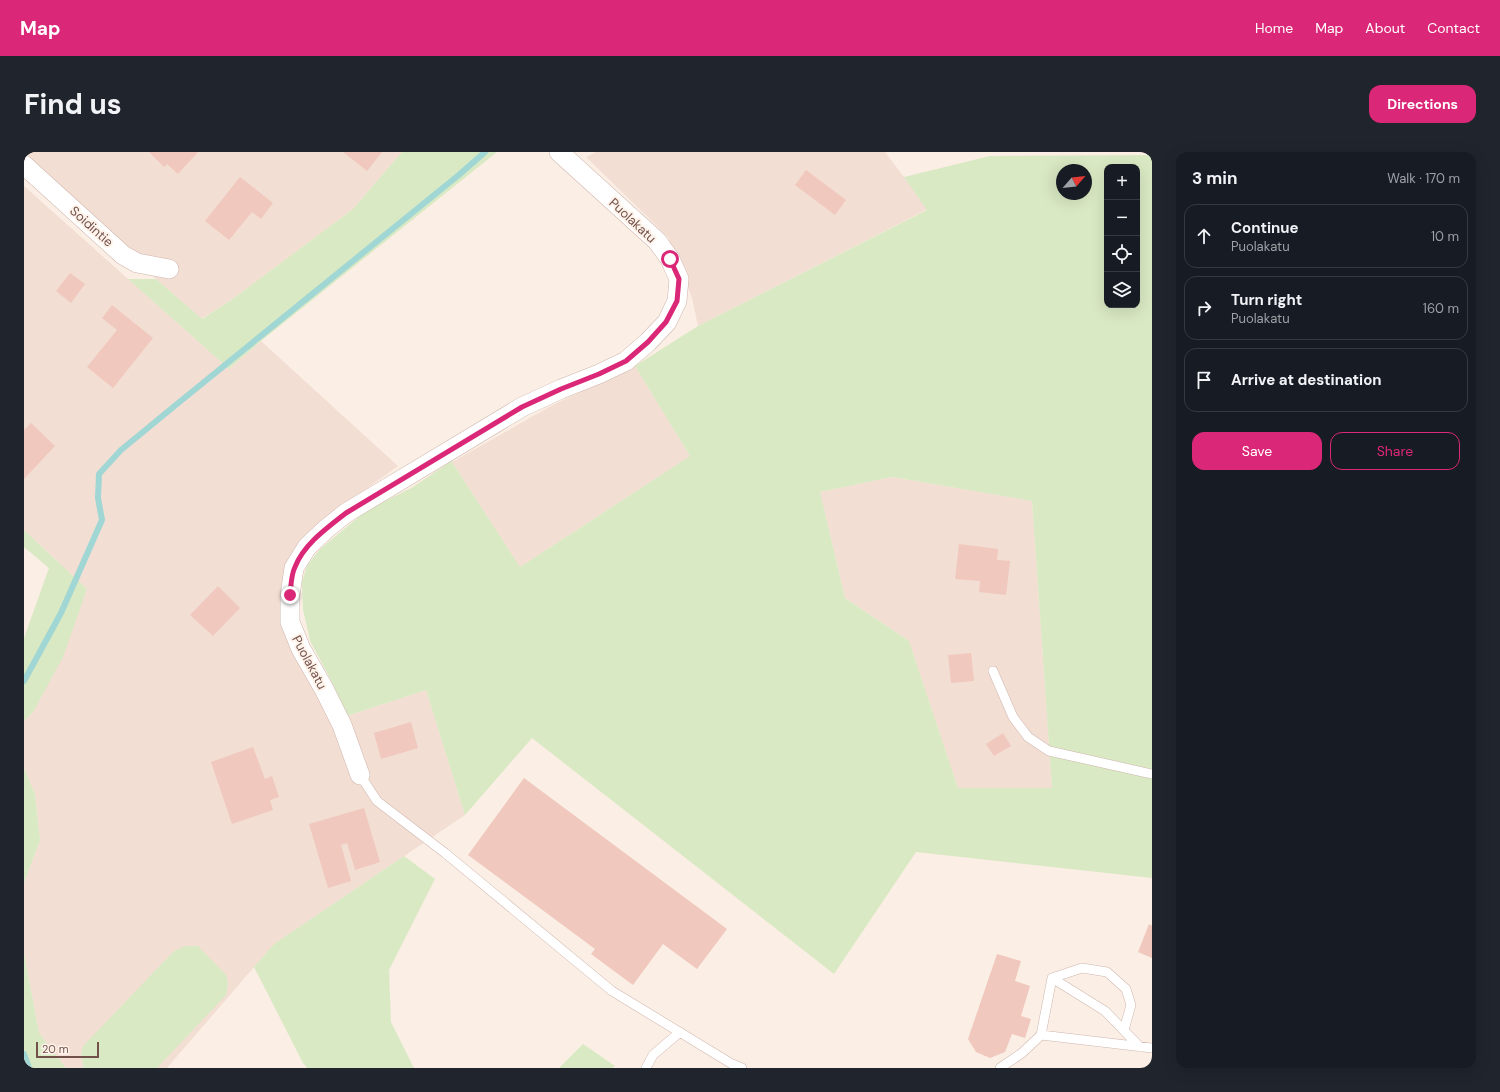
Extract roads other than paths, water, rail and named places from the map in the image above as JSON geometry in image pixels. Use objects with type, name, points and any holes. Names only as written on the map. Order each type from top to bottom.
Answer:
[{"type":"street","name":"Puolakatu","points":[[360,775],[342,725],[324,689],[301,649],[290,622],[290,595],[294,568],[307,547],[346,513],[522,407],[626,361],[648,342],[666,322],[677,301],[679,279],[670,259],[656,241],[559,152]]},
{"type":"street","name":"Soidintie","points":[[24,165],[123,255],[137,263],[169,270]]},
{"type":"lane","points":[[993,671],[1014,717],[1028,737],[1049,751],[1152,774]]},
{"type":"lane","points":[[360,775],[376,801],[445,853],[612,991],[732,1064],[742,1068]]},
{"type":"lane","points":[[1052,978],[1082,968],[1107,972],[1126,989],[1131,1005],[1124,1030]]},
{"type":"lane","points":[[1052,978],[1105,1011],[1140,1047]]},
{"type":"lane","points":[[1000,1068],[1022,1053],[1040,1035],[1052,978]]},
{"type":"lane","points":[[646,1068],[653,1055],[680,1032]]},
{"type":"lane","points":[[1040,1035],[1152,1048]]},
{"type":"waterway","points":[[24,681],[61,613],[102,520],[98,498],[99,474],[121,450],[485,152]]},
{"type":"waterway","points":[[24,1054],[29,1068]]}]
